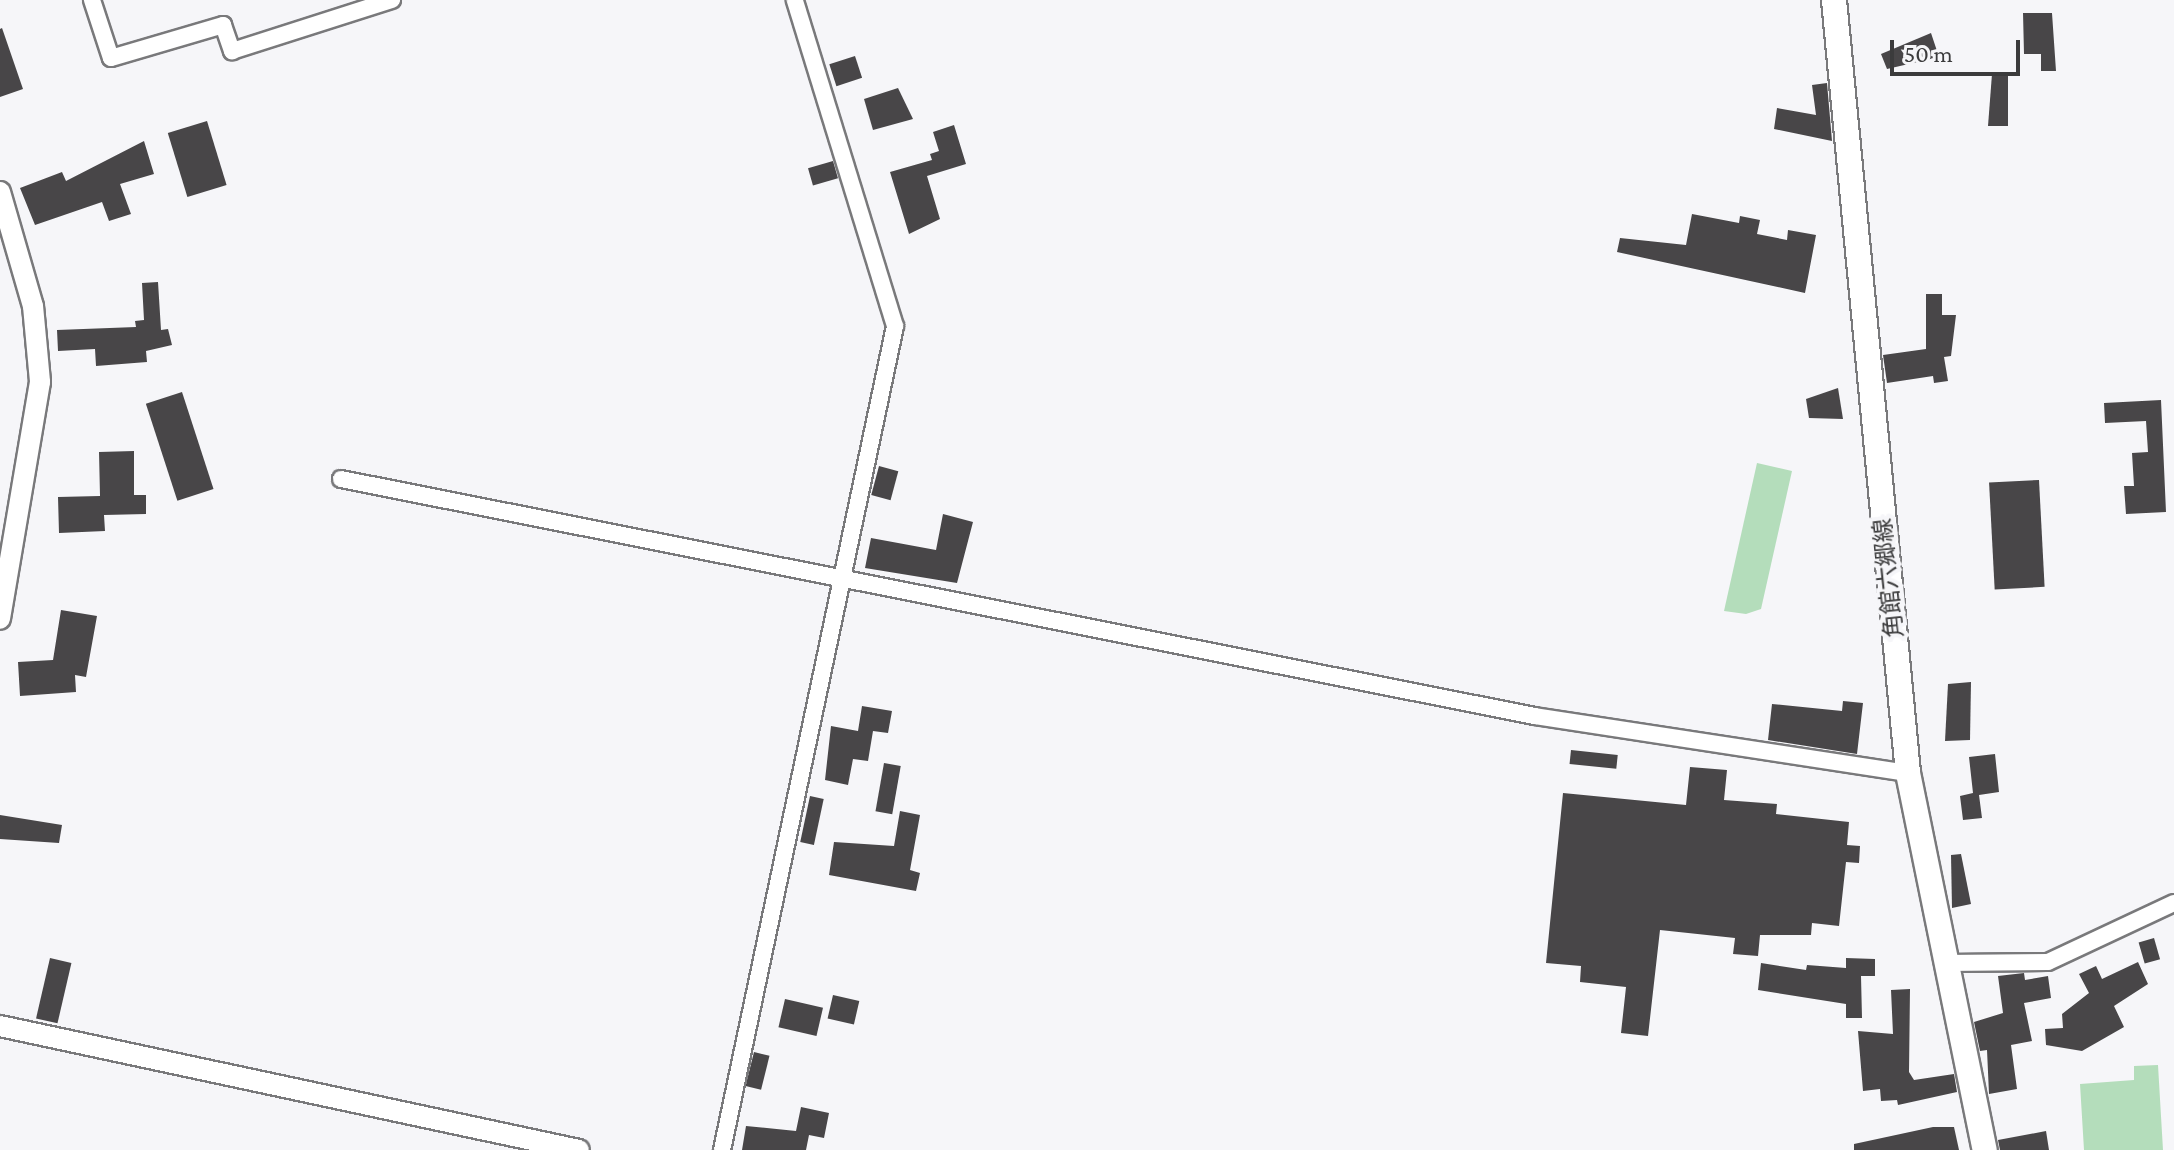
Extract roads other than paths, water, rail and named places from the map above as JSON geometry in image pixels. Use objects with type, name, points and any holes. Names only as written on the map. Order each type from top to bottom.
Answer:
[{"type":"main road","name":"角館六郷線","points":[[1834,0],[1908,773],[1985,1150]]},
{"type":"street","points":[[92,0],[111,58],[223,25],[232,51],[392,0]]},
{"type":"street","points":[[722,1150],[893,346],[894,307],[795,0]]},
{"type":"street","points":[[0,192],[33,306],[40,369],[27,484],[0,619]]},
{"type":"street","points":[[341,479],[845,576],[1535,716],[1908,773]]},
{"type":"street","points":[[1945,963],[2048,962],[2174,903]]},
{"type":"street","points":[[0,1026],[579,1150]]}]
